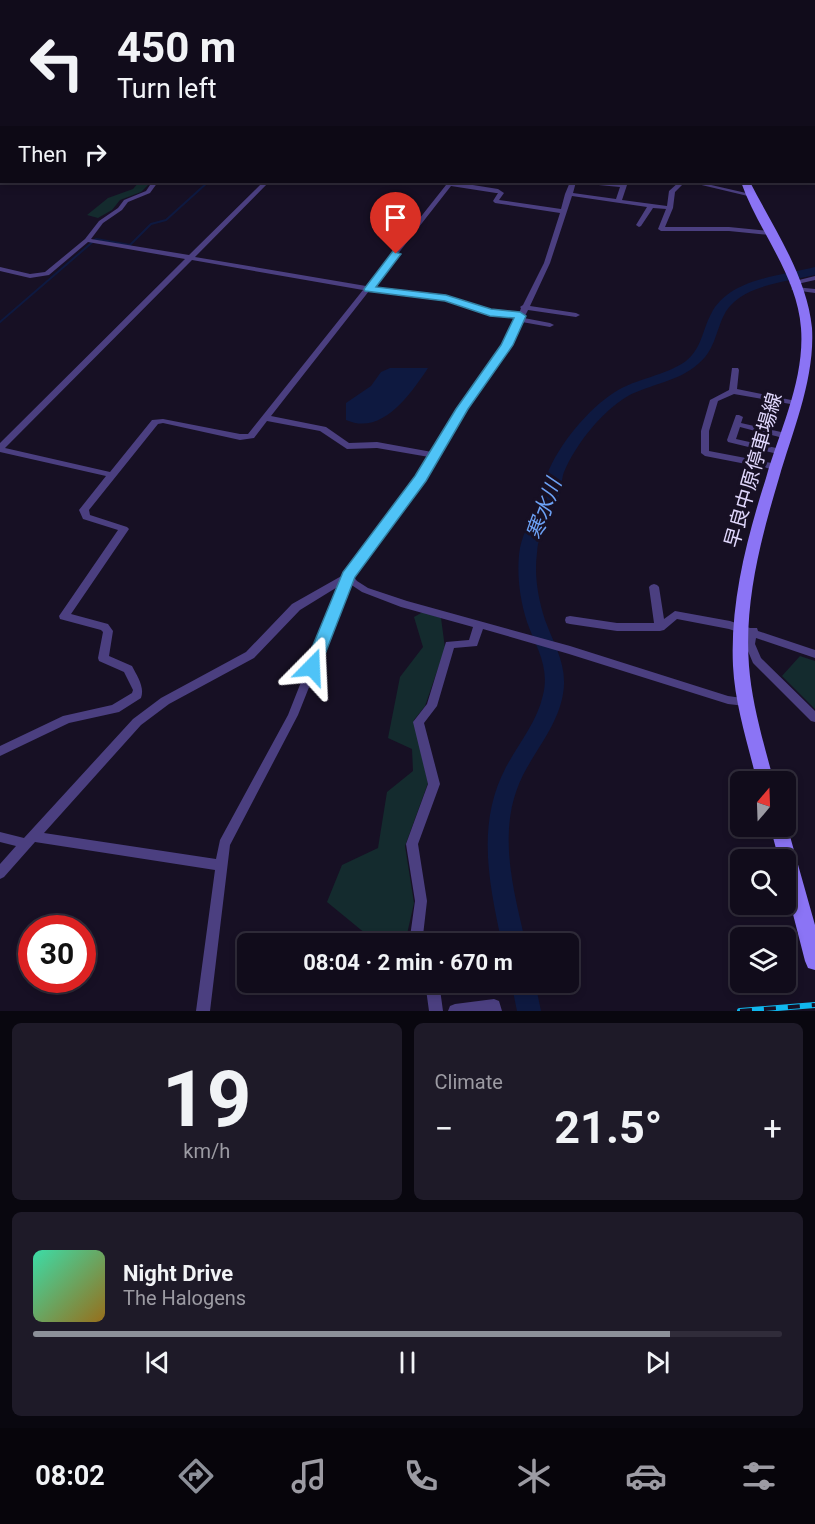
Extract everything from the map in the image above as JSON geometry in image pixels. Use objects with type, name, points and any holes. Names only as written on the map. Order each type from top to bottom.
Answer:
[{"type":"main road","name":"早良中原停車場線","points":[[746,183],[794,286],[805,315],[808,342],[806,371],[750,560],[747,630],[741,664],[745,702],[763,771]]},
{"type":"main road","points":[[782,837],[815,961]]},
{"type":"street","points":[[0,269],[42,276],[87,240],[101,222],[120,209],[126,201],[148,192],[154,183]]},
{"type":"street","points":[[0,448],[188,258],[266,183]]},
{"type":"street","points":[[0,751],[67,719],[115,709],[137,695],[138,690],[128,669],[103,658],[108,631],[104,627],[64,616],[123,533],[122,527],[86,517],[83,513],[88,504],[155,422],[164,421],[246,438],[251,436],[450,183]]},
{"type":"street","points":[[456,183],[498,191],[501,193],[497,202],[562,211]]},
{"type":"street","points":[[203,1011],[219,865],[231,828],[293,715],[348,576],[405,500],[462,409],[507,345],[547,263],[573,183]]},
{"type":"street","points":[[600,183],[624,185],[619,200]]},
{"type":"street","points":[[681,183],[672,191],[670,208],[661,229],[691,231],[747,228],[770,233]]},
{"type":"street","points":[[697,183],[752,195]]},
{"type":"street","points":[[568,194],[670,208]]},
{"type":"street","points":[[639,225],[651,205]]},
{"type":"street","points":[[87,240],[369,289],[446,298],[490,312],[576,315]]},
{"type":"street","points":[[794,286],[815,278]]},
{"type":"street","points":[[794,286],[815,291]]},
{"type":"street","points":[[521,314],[550,325]]},
{"type":"street","points":[[733,391],[735,370]]},
{"type":"street","points":[[777,467],[705,453],[705,431],[714,400],[733,391],[796,403]]},
{"type":"street","points":[[266,418],[323,429],[347,446],[377,445],[434,455]]},
{"type":"street","points":[[782,452],[731,440],[737,421],[786,435]]},
{"type":"street","points":[[0,448],[113,476]]},
{"type":"street","points":[[348,576],[354,584],[365,590],[478,626],[570,650],[728,700],[745,702]]},
{"type":"street","points":[[0,873],[137,722],[165,701],[250,655],[296,606],[348,576]]},
{"type":"street","points":[[654,587],[660,627]]},
{"type":"street","points":[[570,620],[617,627],[660,627],[675,615],[747,630],[815,654]]},
{"type":"street","points":[[417,933],[421,901],[412,844],[434,784],[418,722],[432,706],[450,645],[473,643],[478,626]]},
{"type":"street","points":[[747,630],[757,660],[815,718]]},
{"type":"street","points":[[0,837],[219,865]]},
{"type":"street","points":[[434,993],[436,1011]]},
{"type":"street","points":[[455,1011],[494,1006],[495,1011]]},
{"type":"green space","points":[[138,183],[150,183],[141,192],[120,200],[112,210],[98,218],[87,215],[108,198],[133,189]]},
{"type":"green space","points":[[423,612],[441,618],[445,648],[425,706],[414,720],[428,783],[405,846],[414,903],[407,933],[365,933],[327,902],[342,865],[378,848],[387,792],[413,771],[412,749],[388,738],[400,677],[423,647],[414,617]]},
{"type":"green space","points":[[800,656],[815,661],[815,709],[782,676]]},
{"type":"water","points":[[390,368],[428,368],[404,401],[383,418],[359,423],[346,420],[346,403],[371,386],[381,372]]},
{"type":"waterway","points":[[0,322],[96,239],[130,245],[151,224],[166,220],[207,183]]},
{"type":"waterway","name":"寒水川","points":[[512,933],[500,878],[497,836],[505,793],[514,772],[540,729],[553,695],[554,669],[533,612],[527,561],[531,535],[552,493],[559,466],[574,443],[612,401],[630,390],[672,374],[692,363],[707,345],[717,315],[729,300],[752,287],[815,271]]},
{"type":"waterway","name":"寒水川","points":[[525,993],[529,1011]]},
{"type":"railway","points":[[740,1011],[815,1005]]},
{"type":"route","points":[[312,667],[340,591],[348,576],[421,478],[462,409],[507,345],[520,316],[484,311],[446,298],[369,289],[396,254]]}]
